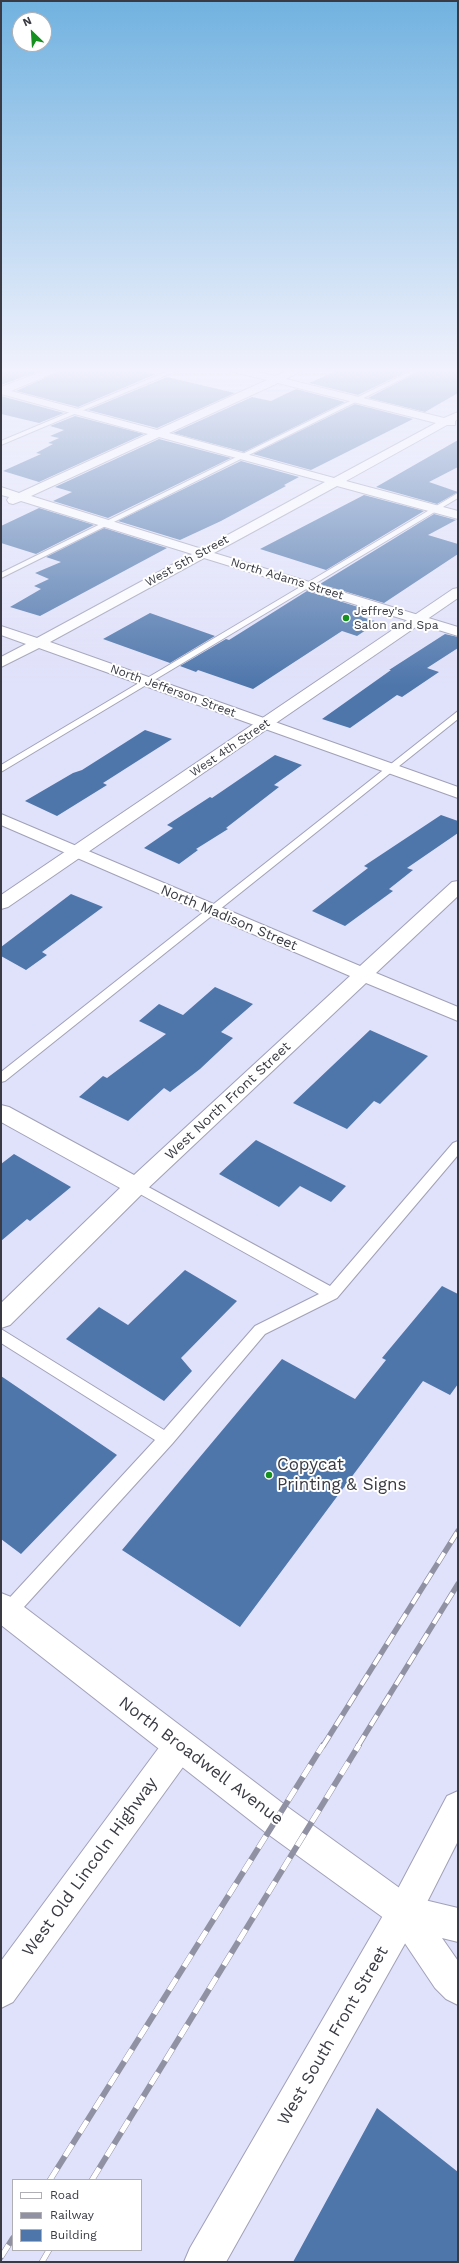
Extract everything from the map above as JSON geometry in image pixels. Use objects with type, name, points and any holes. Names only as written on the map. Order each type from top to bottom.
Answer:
[{"type":"street","points":[[1,505],[69,475]]},
{"type":"street","points":[[311,475],[458,515]]},
{"type":"street","name":"West 5th Street","points":[[1,663],[347,475]]},
{"type":"street","name":"North Adams Street","points":[[1,491],[458,632]]},
{"type":"street","name":"West 4th Street","points":[[1,903],[458,592]]},
{"type":"street","name":"North Jefferson Street","points":[[1,630],[458,793]]},
{"type":"street","name":"North Madison Street","points":[[1,819],[75,853],[458,1015]]},
{"type":"street","name":"West North Front Street","points":[[1,1318],[136,1186],[365,975],[458,886]]},
{"type":"street","points":[[1,1112],[136,1186]]},
{"type":"street","name":"North Broadwell Avenue","points":[[5,1609],[277,1820],[304,1837],[404,1912],[447,1976],[458,1988]]},
{"type":"street","name":"West Old Lincoln Highway","points":[[1,1990],[180,1745]]},
{"type":"street","name":"West South Front Street","points":[[204,2262],[404,1912],[458,1807]]},
{"type":"street","name":"North Broadwell Avenue","points":[[404,1912],[458,1925]]},
{"type":"lane","points":[[1,576],[206,475]]},
{"type":"lane","points":[[1,769],[458,495]]},
{"type":"lane","points":[[1,1078],[458,714]]},
{"type":"lane","points":[[5,1609],[166,1439],[260,1330],[332,1294],[458,1146]]},
{"type":"lane","points":[[136,1186],[332,1294]]},
{"type":"lane","points":[[1,1335],[166,1439]]},
{"type":"building","points":[[15,475],[55,475],[39,482]]},
{"type":"building","points":[[82,475],[197,475],[108,518],[53,501],[72,492],[55,487]]},
{"type":"building","points":[[213,475],[290,475],[299,477],[284,485],[286,486],[221,521],[180,540],[118,521]]},
{"type":"building","points":[[398,475],[443,475],[429,482],[458,492],[437,504],[376,487]]},
{"type":"building","points":[[364,495],[424,511],[326,570],[260,549]]},
{"type":"building","points":[[39,508],[94,525],[36,554],[1,543],[1,526]]},
{"type":"building","points":[[434,514],[456,520],[428,535],[458,544],[458,554],[384,603],[320,584]]},
{"type":"building","points":[[104,528],[167,548],[40,616],[10,607],[41,589],[34,586],[49,579],[35,573],[61,562],[46,557]]},
{"type":"building","points":[[307,591],[371,611],[362,617],[378,622],[357,636],[342,631],[253,689],[198,670],[196,672],[180,666],[226,639],[229,640]]},
{"type":"building","points":[[150,613],[215,636],[170,663],[103,639]]},
{"type":"building","points":[[445,634],[458,637],[458,648],[427,668],[439,672],[402,697],[397,695],[350,728],[322,719],[391,670],[389,670]]},
{"type":"building","points":[[145,730],[172,739],[103,783],[107,785],[57,816],[25,801],[73,773],[82,770]]},
{"type":"building","points":[[275,755],[302,765],[274,785],[279,787],[226,828],[228,829],[196,849],[198,850],[179,864],[144,848],[173,828],[167,825],[210,797],[212,798]]},
{"type":"building","points":[[441,815],[458,821],[458,833],[407,868],[413,870],[389,889],[393,891],[345,926],[312,911],[368,868],[364,866]]},
{"type":"building","points":[[71,894],[103,907],[42,952],[47,955],[26,970],[1,956],[1,947]]},
{"type":"building","points":[[215,987],[253,1004],[221,1032],[233,1038],[200,1069],[170,1092],[164,1088],[128,1121],[79,1097],[103,1076],[107,1078],[166,1034],[139,1021],[159,1004],[183,1015]]},
{"type":"building","points":[[370,1030],[428,1056],[380,1104],[374,1101],[347,1129],[293,1103]]},
{"type":"building","points":[[256,1140],[346,1186],[331,1202],[300,1186],[279,1207],[219,1174]]},
{"type":"building","points":[[14,1154],[71,1187],[30,1221],[27,1219],[1,1241],[1,1164]]},
{"type":"building","points":[[185,1270],[237,1301],[181,1358],[192,1371],[164,1401],[66,1339],[99,1307],[128,1325]]},
{"type":"building","name":"Copycat Printing & Signs","points":[[442,1286],[458,1294],[458,1384],[450,1395],[423,1381],[240,1627],[122,1550],[282,1359],[355,1399],[386,1360],[382,1358]]},
{"type":"building","points":[[1,1376],[117,1455],[21,1554],[1,1539]]},
{"type":"building","points":[[377,2108],[458,2172],[458,2262],[293,2262]]},
{"type":"railway","points":[[323,1746],[458,1531]]},
{"type":"railway","points":[[358,1746],[458,1584]]},
{"type":"railway","points":[[51,2179],[323,1745]]},
{"type":"railway","points":[[93,2179],[359,1745]]},
{"type":"railway","points":[[1,2257],[12,2240]]},
{"type":"railway","points":[[42,2262],[48,2251]]},
{"type":"place","name":"Jeffrey's Salon and Spa","points":[[346,618]]},
{"type":"place","name":"Copycat Printing & Signs","points":[[269,1475]]}]
